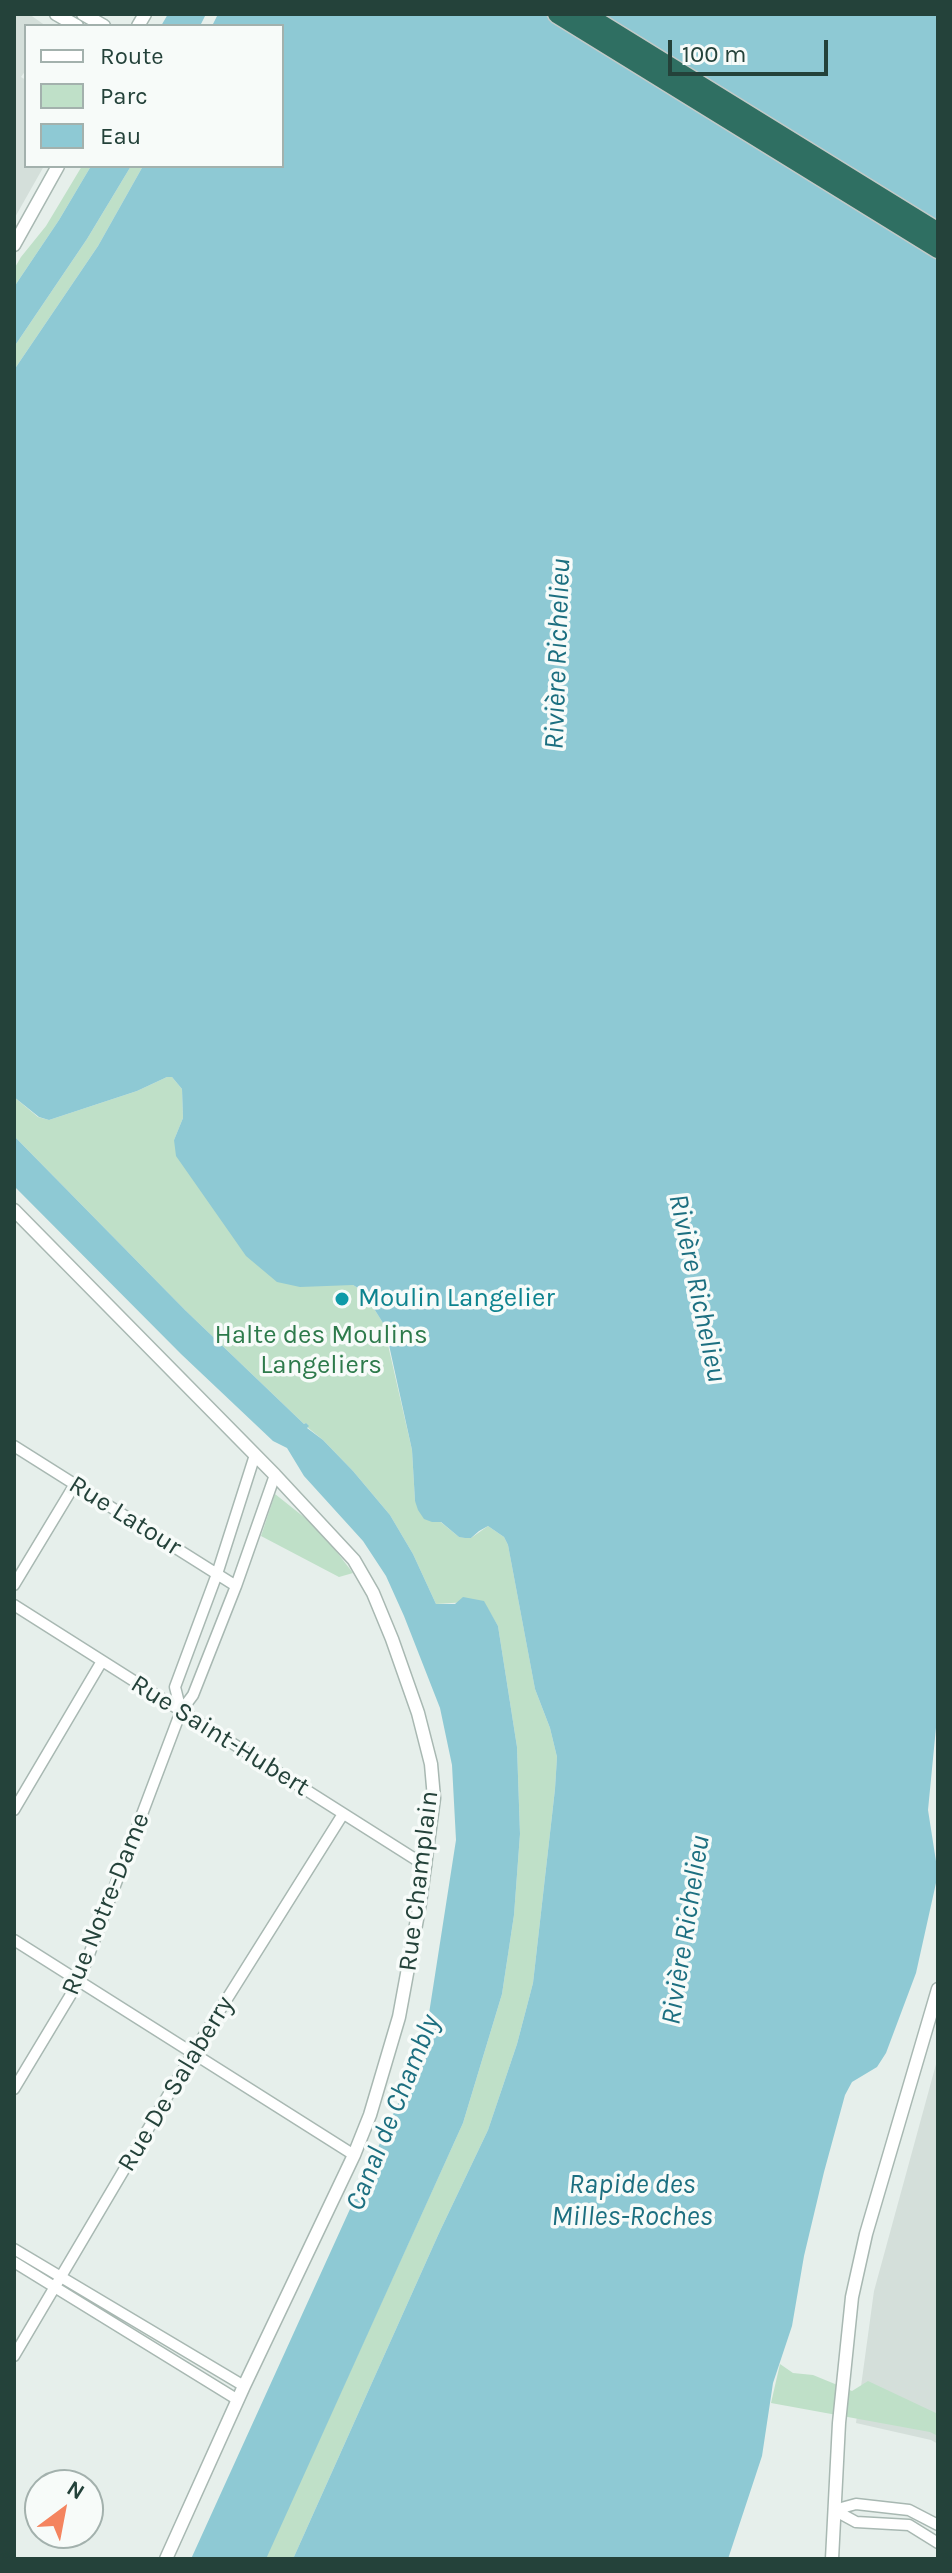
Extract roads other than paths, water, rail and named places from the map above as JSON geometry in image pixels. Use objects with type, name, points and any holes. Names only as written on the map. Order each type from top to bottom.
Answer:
[{"type":"highway","points":[[557,14],[938,249]]},
{"type":"highway","points":[[585,14],[938,232]]},
{"type":"street","points":[[56,14],[74,24]]},
{"type":"street","points":[[83,14],[100,24]]},
{"type":"street","points":[[14,245],[57,168]]},
{"type":"street","name":"Rue Champlain","points":[[14,1210],[275,1475],[354,1560],[373,1593],[392,1639],[418,1713],[431,1764],[434,1798],[426,1866],[399,2017],[370,2115],[166,2559]]},
{"type":"street","name":"Rue Latour","points":[[14,1446],[236,1586]]},
{"type":"street","name":"Rue Notre-Dame","points":[[181,1711],[175,1687],[217,1574],[255,1455]]},
{"type":"street","name":"Rue Notre-Dame","points":[[14,2089],[79,1981],[181,1711],[193,1695],[236,1586],[275,1475]]},
{"type":"street","points":[[14,1585],[75,1484]]},
{"type":"street","name":"Rue Saint-Hubert","points":[[14,1605],[426,1866]]},
{"type":"street","points":[[14,1810],[102,1661]]},
{"type":"street","name":"Rue De Salaberry","points":[[14,2356],[193,2053],[343,1814]]},
{"type":"street","points":[[14,1940],[354,2155]]},
{"type":"street","points":[[832,2559],[839,2423],[852,2297],[866,2234],[938,1989]]},
{"type":"street","points":[[14,2249],[58,2282],[238,2400]]},
{"type":"street","points":[[14,2262],[58,2282],[244,2386]]},
{"type":"street","points":[[834,2510],[856,2504],[909,2510],[938,2525]]},
{"type":"street","points":[[834,2510],[856,2522],[909,2525],[938,2543]]},
{"type":"water","points":[[168,14],[206,14],[201,24],[162,24]]},
{"type":"water","points":[[218,14],[938,14],[938,1707],[928,1810],[938,1874],[916,1973],[886,2053],[877,2067],[852,2082],[845,2095],[804,2256],[792,2326],[773,2383],[762,2456],[728,2559],[293,2559],[488,2130],[517,2044],[533,1983],[557,1757],[535,1689],[508,1545],[504,1537],[488,1526],[471,1538],[459,1537],[441,1522],[424,1519],[418,1510],[412,1450],[389,1345],[383,1323],[363,1291],[353,1285],[300,1287],[277,1282],[246,1256],[176,1156],[174,1140],[183,1118],[182,1089],[172,1077],[49,1120],[39,1117],[14,1097],[14,370],[98,246],[142,168],[284,168],[284,24],[213,24]]},
{"type":"water","points":[[90,168],[130,168],[87,239],[14,347],[14,287]]},
{"type":"water","points":[[14,1136],[185,1310],[353,1471],[390,1515],[413,1554],[436,1604],[455,1604],[463,1597],[484,1601],[498,1626],[517,1747],[520,1834],[514,1915],[502,1994],[463,2123],[266,2559],[191,2559],[415,2066],[428,2020],[456,1840],[452,1765],[440,1708],[404,1616],[386,1576],[363,1541],[304,1476],[287,1448],[273,1441],[181,1354],[14,1186]]},
{"type":"place","name":"Moulin Langelier","points":[[342,1299]]},
{"type":"water label","name":"Rivière Richelieu","points":[[558,654]]},
{"type":"water label","name":"Rivière Richelieu","points":[[697,1288]]},
{"type":"water label","name":"Rivière Richelieu","points":[[686,1930]]},
{"type":"water label","name":"Canal de Chambly","points":[[393,2113]]},
{"type":"water label","name":"Rapide des Milles-Roches","points":[[632,2201]]},
{"type":"park label","name":"Halte des Moulins Langeliers","points":[[321,1351]]}]
